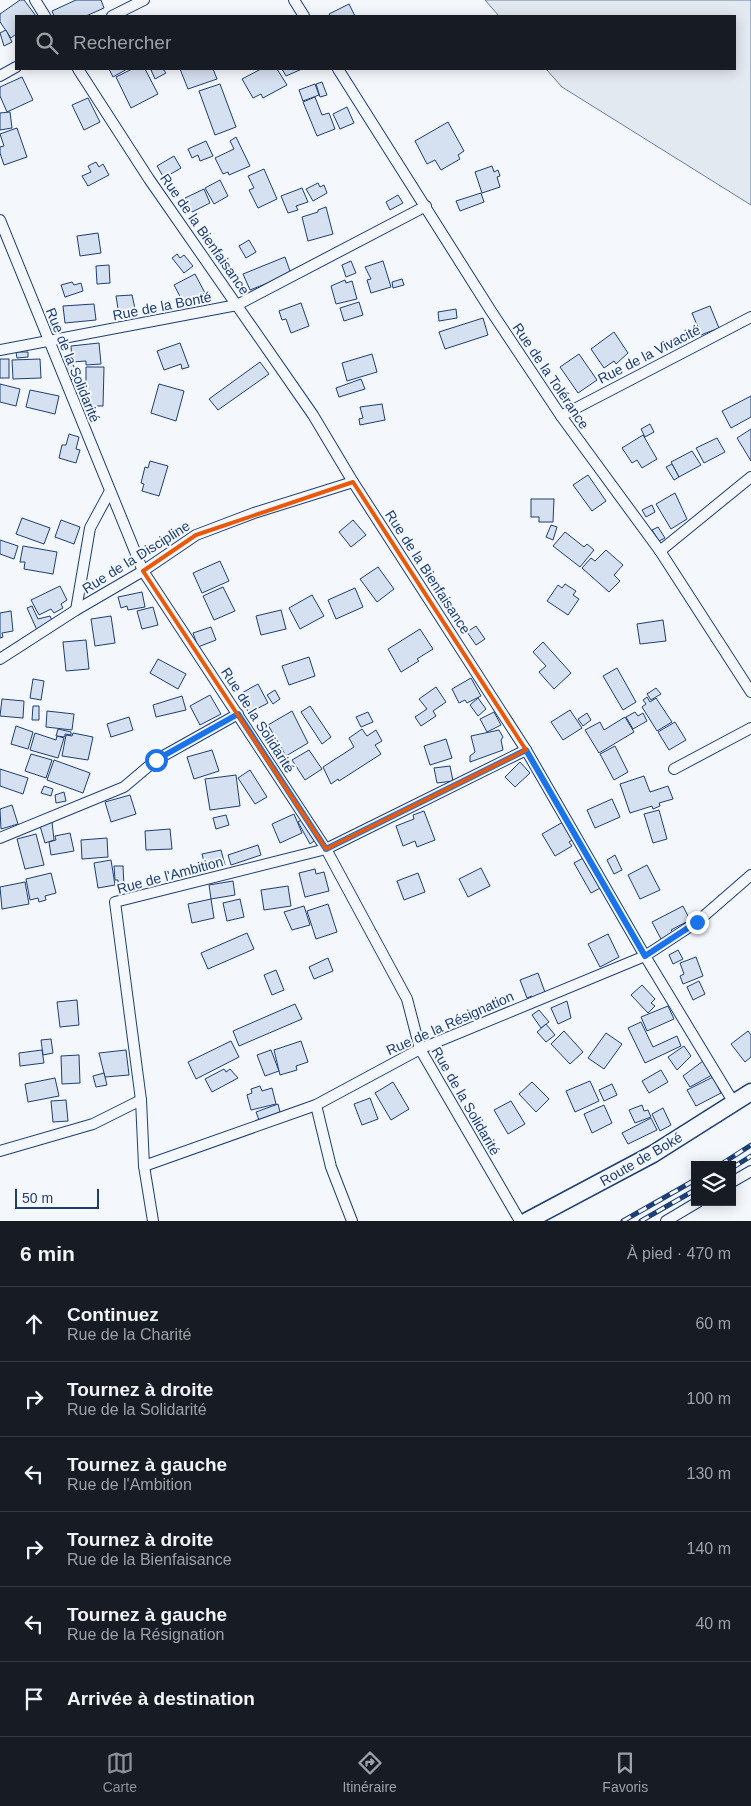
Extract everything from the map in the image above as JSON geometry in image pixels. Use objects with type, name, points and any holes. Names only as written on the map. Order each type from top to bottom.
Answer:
[{"type":"main road","name":"Route de Boké","points":[[527,1221],[653,1154],[751,1092]]},
{"type":"street","points":[[35,0],[44,15]]},
{"type":"street","points":[[114,15],[144,0]]},
{"type":"street","points":[[294,0],[303,15]]},
{"type":"street","points":[[0,76],[15,68]]},
{"type":"street","name":"Rue de la Bienfaisance","points":[[79,70],[150,179],[313,415],[353,482],[526,750],[645,956],[734,1103]]},
{"type":"street","name":"Rue de la Tolérance","points":[[339,70],[561,416],[660,551],[751,692]]},
{"type":"street","name":"Rue de la Bonté","points":[[0,350],[237,305],[426,206]]},
{"type":"street","name":"Rue de la Solidarité","points":[[0,220],[143,571],[326,849],[407,999],[420,1049],[520,1221]]},
{"type":"street","name":"Rue de la Vivacité","points":[[561,416],[751,317]]},
{"type":"street","points":[[660,551],[751,477]]},
{"type":"street","name":"Rue de la Discipline","points":[[0,659],[76,610],[143,571],[196,535],[254,513],[353,482]]},
{"type":"street","points":[[76,610],[90,528],[110,491]]},
{"type":"street","points":[[1,836],[124,787],[156,760],[238,714]]},
{"type":"street","points":[[674,769],[751,728]]},
{"type":"street","name":"Rue de l'Ambition","points":[[153,1221],[144,1166],[141,1100],[115,902],[326,849],[526,750]]},
{"type":"street","name":"Rue de la Résignation","points":[[144,1166],[316,1105],[420,1049],[645,956],[697,922],[751,875]]},
{"type":"street","points":[[0,1151],[93,1124],[141,1100]]},
{"type":"street","points":[[316,1105],[331,1167],[352,1221]]},
{"type":"street","points":[[736,1180],[751,1171]]},
{"type":"street","points":[[666,1221],[691,1206]]},
{"type":"highlighted area","points":[[353,482],[526,750],[326,849],[143,571],[196,535]]},
{"type":"shaded area","points":[[485,0],[751,0],[751,205],[562,87],[547,70],[736,70],[736,15],[498,15]]},
{"type":"building","points":[[20,0],[24,0],[35,15],[15,15],[15,35],[11,38],[0,22],[0,14]]},
{"type":"building","points":[[76,0],[101,0],[104,8],[88,15],[54,15],[52,11]]},
{"type":"building","points":[[349,4],[354,15],[330,15]]},
{"type":"building","points":[[6,30],[12,42],[4,46],[0,33]]},
{"type":"building","points":[[110,70],[125,70],[113,77]]},
{"type":"building","points":[[130,70],[146,70],[158,94],[131,108],[116,77]]},
{"type":"building","points":[[151,70],[164,70],[166,73],[155,79]]},
{"type":"building","points":[[180,70],[213,70],[217,79],[188,89]]},
{"type":"building","points":[[259,70],[278,70],[287,85],[263,98],[261,94],[253,98],[242,79]]},
{"type":"building","points":[[283,70],[300,70],[286,76]]},
{"type":"building","points":[[22,77],[33,100],[7,112],[0,96],[0,87]]},
{"type":"building","points":[[322,82],[327,95],[320,97],[316,84]]},
{"type":"building","points":[[220,84],[236,127],[215,135],[199,91]]},
{"type":"building","points":[[315,84],[319,95],[303,101],[299,90]]},
{"type":"building","points":[[315,97],[322,115],[329,113],[335,129],[317,136],[303,102]]},
{"type":"building","points":[[88,98],[100,122],[84,130],[72,105]]},
{"type":"building","points":[[347,107],[354,123],[340,129],[333,114]]},
{"type":"building","points":[[10,112],[12,128],[0,130],[0,113]]},
{"type":"building","points":[[448,122],[464,151],[458,155],[460,159],[441,170],[435,160],[427,164],[415,141]]},
{"type":"building","points":[[17,128],[27,157],[4,165],[0,147],[4,146],[0,134]]},
{"type":"building","points":[[236,137],[250,166],[229,175],[228,172],[223,174],[215,158],[234,149],[230,141]]},
{"type":"building","points":[[206,141],[213,156],[200,161],[198,155],[192,158],[188,149]]},
{"type":"building","points":[[174,156],[181,168],[164,178],[157,166]]},
{"type":"building","points":[[96,162],[99,167],[103,164],[109,175],[88,186],[82,176],[91,172],[88,166]]},
{"type":"building","points":[[492,166],[494,172],[498,170],[500,176],[497,177],[500,187],[482,193],[475,172]]},
{"type":"building","points":[[264,169],[277,199],[258,208],[249,190],[254,188],[248,176]]},
{"type":"building","points":[[220,180],[228,196],[214,204],[205,188]]},
{"type":"building","points":[[318,183],[320,187],[324,185],[327,193],[313,201],[306,189]]},
{"type":"building","points":[[302,188],[308,202],[296,206],[298,210],[288,213],[281,196]]},
{"type":"building","points":[[204,189],[210,203],[192,212],[185,198]]},
{"type":"building","points":[[481,193],[484,202],[460,211],[456,201]]},
{"type":"building","points":[[398,195],[403,203],[390,210],[386,202]]},
{"type":"building","points":[[326,207],[333,234],[308,241],[302,217],[318,212],[318,210]]},
{"type":"building","points":[[98,233],[101,253],[80,256],[77,236]]},
{"type":"building","points":[[249,240],[256,252],[246,258],[239,246]]},
{"type":"building","points":[[177,254],[180,258],[184,255],[193,266],[184,273],[172,258]]},
{"type":"building","points":[[285,257],[291,274],[250,290],[243,274]]},
{"type":"building","points":[[351,261],[356,273],[346,277],[342,265]]},
{"type":"building","points":[[383,261],[391,287],[371,293],[367,280],[371,279],[365,267]]},
{"type":"building","points":[[109,265],[110,283],[97,284],[96,266]]},
{"type":"building","points":[[195,274],[205,293],[184,304],[174,285]]},
{"type":"building","points":[[402,279],[404,285],[393,288],[392,282]]},
{"type":"building","points":[[345,280],[346,283],[352,281],[357,299],[336,304],[331,286]]},
{"type":"building","points":[[72,282],[74,285],[81,283],[83,291],[65,297],[61,285]]},
{"type":"building","points":[[132,295],[136,313],[119,315],[116,296]]},
{"type":"building","points":[[359,302],[363,315],[344,321],[340,308]]},
{"type":"building","points":[[301,303],[309,326],[291,333],[286,319],[282,320],[279,311]]},
{"type":"building","points":[[94,304],[96,320],[65,323],[63,306]]},
{"type":"building","points":[[710,306],[719,328],[701,335],[692,313]]},
{"type":"building","points":[[456,309],[457,318],[439,321],[438,312]]},
{"type":"building","points":[[483,318],[488,335],[445,349],[439,332]]},
{"type":"building","points":[[614,332],[628,353],[616,364],[614,361],[604,368],[591,349]]},
{"type":"building","points":[[99,343],[101,364],[86,365],[86,361],[72,362],[71,346]]},
{"type":"building","points":[[180,343],[189,367],[182,369],[181,364],[164,370],[157,351]]},
{"type":"building","points":[[16,352],[28,352],[28,357],[17,358]]},
{"type":"building","points":[[372,354],[377,372],[347,381],[342,363]]},
{"type":"building","points":[[579,354],[597,380],[578,393],[560,367]]},
{"type":"building","points":[[0,359],[9,359],[9,378],[0,378]]},
{"type":"building","points":[[40,359],[41,378],[13,379],[12,360]]},
{"type":"building","points":[[260,362],[269,374],[218,410],[209,399]]},
{"type":"building","points":[[72,363],[79,376],[71,380],[64,367]]},
{"type":"building","points":[[86,367],[104,367],[103,406],[86,406]]},
{"type":"building","points":[[361,379],[365,389],[339,397],[336,388]]},
{"type":"building","points":[[0,384],[20,389],[16,406],[0,402]]},
{"type":"building","points":[[159,384],[184,391],[176,421],[151,413]]},
{"type":"building","points":[[30,390],[59,396],[55,414],[26,407]]},
{"type":"building","points":[[751,396],[751,417],[731,428],[722,411]]},
{"type":"building","points":[[382,404],[385,420],[360,425],[359,419],[363,418],[360,407]]},
{"type":"building","points":[[650,424],[654,432],[645,437],[641,429]]},
{"type":"building","points":[[751,429],[751,461],[737,438]]},
{"type":"building","points":[[69,434],[79,437],[76,449],[80,450],[76,463],[59,458],[62,445],[66,445]]},
{"type":"building","points":[[643,435],[657,459],[642,468],[637,460],[632,463],[622,448]]},
{"type":"building","points":[[717,438],[725,452],[704,463],[696,448]]},
{"type":"building","points":[[692,451],[701,465],[679,477],[671,462]]},
{"type":"building","points":[[150,461],[168,466],[159,496],[142,491],[144,484],[141,483],[145,467],[148,468]]},
{"type":"building","points":[[672,464],[679,477],[674,480],[666,467]]},
{"type":"building","points":[[588,475],[606,501],[592,511],[573,485]]},
{"type":"building","points":[[675,493],[687,519],[671,529],[656,504]]},
{"type":"building","points":[[531,499],[554,499],[553,522],[539,522],[539,517],[531,517]]},
{"type":"building","points":[[652,505],[655,512],[646,517],[642,510]]},
{"type":"building","points":[[22,518],[50,528],[44,544],[16,534]]},
{"type":"building","points":[[61,520],[80,527],[74,544],[55,537]]},
{"type":"building","points":[[353,520],[366,535],[351,547],[339,532]]},
{"type":"building","points":[[551,525],[557,527],[553,540],[546,537]]},
{"type":"building","points":[[658,527],[665,538],[659,541],[652,530]]},
{"type":"building","points":[[565,532],[584,547],[587,544],[594,550],[580,567],[553,546]]},
{"type":"building","points":[[0,540],[18,546],[14,559],[0,554]]},
{"type":"building","points":[[23,546],[57,552],[53,574],[24,569],[25,562],[20,562]]},
{"type":"building","points":[[606,550],[623,565],[614,575],[620,581],[609,592],[582,568],[591,558],[595,561]]},
{"type":"building","points":[[220,561],[229,581],[202,593],[193,573]]},
{"type":"building","points":[[378,567],[394,589],[377,602],[360,579]]},
{"type":"building","points":[[565,584],[576,591],[573,595],[579,599],[568,615],[547,601],[558,585],[562,588]]},
{"type":"building","points":[[60,586],[67,600],[61,604],[63,608],[54,613],[51,609],[39,615],[31,600]]},
{"type":"building","points":[[223,587],[235,611],[214,620],[203,596]]},
{"type":"building","points":[[355,588],[363,607],[336,619],[328,600]]},
{"type":"building","points":[[142,592],[145,607],[128,610],[127,606],[121,608],[118,597]]},
{"type":"building","points":[[312,595],[324,616],[300,629],[289,608]]},
{"type":"building","points":[[32,606],[38,619],[50,616],[53,623],[37,630],[27,608]]},
{"type":"building","points":[[153,607],[158,625],[142,629],[137,611]]},
{"type":"building","points":[[281,610],[286,629],[261,635],[256,616]]},
{"type":"building","points":[[11,611],[13,631],[2,633],[3,637],[0,638],[0,613]]},
{"type":"building","points":[[111,616],[115,643],[95,646],[91,619]]},
{"type":"building","points":[[663,620],[666,641],[640,644],[637,624]]},
{"type":"building","points":[[476,626],[485,639],[476,645],[467,632]]},
{"type":"building","points":[[211,627],[216,640],[198,647],[193,633]]},
{"type":"building","points":[[420,629],[433,649],[417,659],[419,661],[401,672],[388,649]]},
{"type":"building","points":[[86,640],[89,669],[66,671],[63,642]]},
{"type":"building","points":[[543,642],[571,673],[554,689],[539,672],[546,666],[533,652]]},
{"type":"building","points":[[309,657],[315,676],[289,685],[282,666]]},
{"type":"building","points":[[158,659],[186,674],[178,689],[150,673]]},
{"type":"building","points":[[617,668],[636,702],[623,710],[603,676]]},
{"type":"building","points":[[471,678],[481,696],[467,703],[465,700],[459,703],[452,689]]},
{"type":"building","points":[[33,679],[44,681],[41,700],[30,698]]},
{"type":"building","points":[[258,684],[268,703],[249,713],[238,695]]},
{"type":"building","points":[[436,687],[446,702],[433,711],[436,716],[421,726],[415,717],[427,709],[419,699]]},
{"type":"building","points":[[656,688],[661,694],[651,700],[647,694]]},
{"type":"building","points":[[275,690],[280,699],[273,704],[267,695]]},
{"type":"building","points":[[210,695],[221,714],[200,725],[190,706]]},
{"type":"building","points":[[182,696],[186,710],[156,717],[153,705]]},
{"type":"building","points":[[647,697],[650,702],[656,698],[672,722],[657,731],[642,707],[646,704],[643,700]]},
{"type":"building","points":[[478,698],[486,709],[478,716],[470,705]]},
{"type":"building","points":[[2,699],[24,701],[23,718],[0,716]]},
{"type":"building","points":[[33,706],[39,706],[39,720],[32,720]]},
{"type":"building","points":[[310,706],[331,737],[322,744],[301,712]]},
{"type":"building","points":[[570,710],[582,728],[563,740],[551,722]]},
{"type":"building","points":[[47,711],[74,714],[72,730],[46,727]]},
{"type":"building","points":[[292,711],[308,743],[286,756],[268,725]]},
{"type":"building","points":[[368,712],[373,722],[361,727],[356,717]]},
{"type":"building","points":[[494,712],[501,725],[487,732],[480,719]]},
{"type":"building","points":[[635,712],[638,716],[643,713],[647,721],[633,729],[626,717]]},
{"type":"building","points":[[587,713],[591,720],[583,726],[578,719]]},
{"type":"building","points":[[129,717],[133,730],[111,737],[107,724]]},
{"type":"building","points":[[625,717],[634,732],[599,753],[585,730],[600,722],[604,730]]},
{"type":"building","points":[[675,722],[686,740],[669,750],[658,732]]},
{"type":"building","points":[[16,726],[33,732],[28,749],[11,744]]},
{"type":"building","points":[[58,729],[71,732],[71,735],[65,734],[65,737],[56,736]]},
{"type":"building","points":[[362,729],[367,736],[376,730],[382,741],[375,745],[381,754],[339,781],[338,779],[331,784],[323,767],[354,747],[349,738]]},
{"type":"building","points":[[499,730],[503,737],[501,740],[503,750],[470,762],[470,756],[475,752],[471,736]]},
{"type":"building","points":[[35,733],[56,740],[57,736],[64,738],[58,758],[30,750]]},
{"type":"building","points":[[73,733],[93,737],[88,760],[62,756],[66,735],[72,736]]},
{"type":"building","points":[[446,739],[452,758],[430,765],[424,746]]},
{"type":"building","points":[[615,746],[628,772],[614,780],[600,754]]},
{"type":"building","points":[[212,750],[219,771],[194,779],[187,757]]},
{"type":"building","points":[[309,750],[322,769],[305,780],[292,760]]},
{"type":"building","points":[[31,754],[52,760],[46,778],[25,771]]},
{"type":"building","points":[[54,760],[90,773],[83,793],[47,780]]},
{"type":"building","points":[[520,762],[530,773],[515,787],[505,777]]},
{"type":"building","points":[[450,766],[453,781],[437,783],[434,768]]},
{"type":"building","points":[[0,769],[28,778],[23,794],[0,786]]},
{"type":"building","points":[[250,770],[267,797],[255,804],[238,778]]},
{"type":"building","points":[[236,775],[240,806],[210,810],[205,779]]},
{"type":"building","points":[[644,776],[650,792],[668,786],[673,799],[659,803],[660,806],[653,809],[652,806],[630,813],[620,784]]},
{"type":"building","points":[[44,786],[53,789],[51,796],[41,793]]},
{"type":"building","points":[[64,792],[66,801],[56,803],[55,795]]},
{"type":"building","points":[[130,795],[136,814],[111,822],[105,802]]},
{"type":"building","points":[[612,799],[620,817],[595,828],[587,810]]},
{"type":"building","points":[[12,805],[18,824],[1,829],[0,809]]},
{"type":"building","points":[[659,810],[667,839],[653,843],[644,814]]},
{"type":"building","points":[[424,811],[435,840],[417,847],[415,841],[403,846],[396,826],[414,819],[413,815]]},
{"type":"building","points":[[294,814],[302,833],[280,843],[272,824]]},
{"type":"building","points":[[226,815],[229,825],[216,829],[213,818]]},
{"type":"building","points":[[304,818],[318,838],[310,844],[298,822]]},
{"type":"building","points":[[52,822],[54,840],[45,843],[40,826]]},
{"type":"building","points":[[563,822],[574,839],[569,842],[572,846],[555,856],[542,834]]},
{"type":"building","points":[[170,829],[172,849],[146,850],[145,831]]},
{"type":"building","points":[[70,833],[74,851],[51,855],[49,842],[56,840],[55,836]]},
{"type":"building","points":[[36,834],[44,865],[25,869],[17,839]]},
{"type":"building","points":[[107,838],[108,857],[82,859],[81,840]]},
{"type":"building","points":[[258,845],[261,855],[231,865],[228,855]]},
{"type":"building","points":[[221,850],[225,865],[206,870],[202,854]]},
{"type":"building","points":[[615,855],[622,870],[614,874],[607,860]]},
{"type":"building","points":[[587,856],[604,886],[591,893],[574,863]]},
{"type":"building","points":[[111,860],[115,885],[98,888],[94,863]]},
{"type":"building","points":[[647,865],[660,890],[640,899],[628,875]]},
{"type":"building","points":[[114,866],[123,866],[124,886],[118,886],[118,880],[115,880]]},
{"type":"building","points":[[481,868],[490,886],[468,897],[459,879]]},
{"type":"building","points":[[315,869],[316,874],[324,872],[329,891],[305,897],[299,873]]},
{"type":"building","points":[[51,873],[56,893],[45,896],[46,900],[39,902],[38,898],[30,900],[26,879]]},
{"type":"building","points":[[418,873],[425,892],[404,900],[397,881]]},
{"type":"building","points":[[233,881],[235,895],[211,899],[209,885]]},
{"type":"building","points":[[25,882],[29,904],[2,909],[0,887]]},
{"type":"building","points":[[288,886],[291,906],[264,910],[261,890]]},
{"type":"building","points":[[211,899],[214,918],[192,923],[188,904]]},
{"type":"building","points":[[240,899],[244,917],[227,921],[223,903]]},
{"type":"building","points":[[328,904],[337,932],[316,939],[307,911]]},
{"type":"building","points":[[304,906],[310,925],[292,930],[284,912]]},
{"type":"building","points":[[683,906],[690,920],[671,930],[673,933],[661,939],[652,922]]},
{"type":"building","points":[[247,933],[254,949],[208,969],[201,953]]},
{"type":"building","points":[[608,934],[619,957],[600,967],[588,944]]},
{"type":"building","points":[[678,950],[683,959],[673,964],[669,955]]},
{"type":"building","points":[[696,957],[703,976],[683,984],[680,976],[684,974],[680,963]]},
{"type":"building","points":[[328,958],[333,971],[314,979],[309,967]]},
{"type":"building","points":[[276,970],[284,990],[272,995],[264,975]]},
{"type":"building","points":[[538,973],[546,995],[534,1000],[532,996],[527,998],[520,980]]},
{"type":"building","points":[[699,981],[705,994],[693,1000],[687,987]]},
{"type":"building","points":[[642,985],[655,999],[651,1003],[655,1006],[648,1013],[631,995]]},
{"type":"building","points":[[77,1000],[79,1025],[60,1027],[57,1002]]},
{"type":"building","points":[[567,1001],[571,1018],[558,1024],[551,1008]]},
{"type":"building","points":[[295,1004],[302,1019],[239,1046],[233,1031]]},
{"type":"building","points":[[668,1006],[674,1019],[647,1031],[641,1017]]},
{"type":"building","points":[[539,1010],[549,1022],[541,1028],[532,1015]]},
{"type":"building","points":[[641,1022],[653,1047],[677,1036],[681,1046],[645,1063],[628,1028]]},
{"type":"building","points":[[546,1024],[555,1035],[546,1042],[537,1032]]},
{"type":"building","points":[[564,1031],[583,1052],[570,1064],[551,1044]]},
{"type":"building","points":[[748,1031],[751,1035],[751,1057],[745,1062],[731,1044]]},
{"type":"building","points":[[606,1033],[622,1044],[604,1069],[588,1058]]},
{"type":"building","points":[[51,1039],[53,1053],[43,1055],[41,1040]]},
{"type":"building","points":[[231,1041],[239,1057],[196,1079],[188,1062]]},
{"type":"building","points":[[301,1041],[308,1062],[296,1066],[297,1070],[280,1075],[274,1050]]},
{"type":"building","points":[[684,1046],[691,1056],[677,1070],[668,1057]]},
{"type":"building","points":[[42,1050],[44,1063],[20,1066],[19,1053]]},
{"type":"building","points":[[126,1050],[129,1075],[105,1077],[99,1053]]},
{"type":"building","points":[[271,1050],[279,1071],[265,1076],[257,1055]]},
{"type":"building","points":[[79,1055],[80,1083],[62,1084],[61,1056]]},
{"type":"building","points":[[703,1061],[712,1075],[690,1087],[683,1076]]},
{"type":"building","points":[[224,1069],[226,1072],[230,1069],[238,1078],[212,1092],[205,1079]]},
{"type":"building","points":[[661,1070],[668,1082],[649,1093],[642,1081]]},
{"type":"building","points":[[104,1073],[107,1085],[96,1087],[93,1076]]},
{"type":"building","points":[[713,1077],[721,1093],[696,1106],[687,1090]]},
{"type":"building","points":[[55,1078],[59,1096],[28,1102],[25,1084]]},
{"type":"building","points":[[590,1081],[599,1101],[575,1112],[566,1091]]},
{"type":"building","points":[[393,1082],[409,1109],[391,1120],[375,1093]]},
{"type":"building","points":[[532,1082],[549,1099],[536,1112],[519,1094]]},
{"type":"building","points":[[612,1084],[617,1095],[604,1101],[599,1090]]},
{"type":"building","points":[[260,1086],[262,1091],[272,1088],[276,1104],[251,1110],[247,1095],[252,1093],[251,1089]]},
{"type":"building","points":[[370,1098],[378,1119],[362,1125],[354,1104]]},
{"type":"building","points":[[66,1100],[68,1121],[53,1122],[51,1101]]},
{"type":"building","points":[[511,1101],[525,1124],[508,1134],[494,1110]]},
{"type":"building","points":[[278,1104],[280,1112],[259,1120],[256,1112]]},
{"type":"building","points":[[604,1105],[612,1123],[592,1133],[584,1114]]},
{"type":"building","points":[[642,1105],[644,1111],[648,1110],[651,1117],[635,1123],[629,1110]]},
{"type":"building","points":[[663,1108],[671,1125],[660,1131],[652,1114]]},
{"type":"building","points":[[651,1118],[657,1130],[628,1144],[622,1133]]},
{"type":"railway","points":[[726,1161],[751,1145]]},
{"type":"railway","points":[[736,1165],[751,1156]]},
{"type":"railway","points":[[623,1221],[691,1182]]},
{"type":"railway","points":[[641,1221],[691,1192]]},
{"type":"route","points":[[156,760],[238,714],[326,849],[526,750],[645,956],[697,922]]}]
